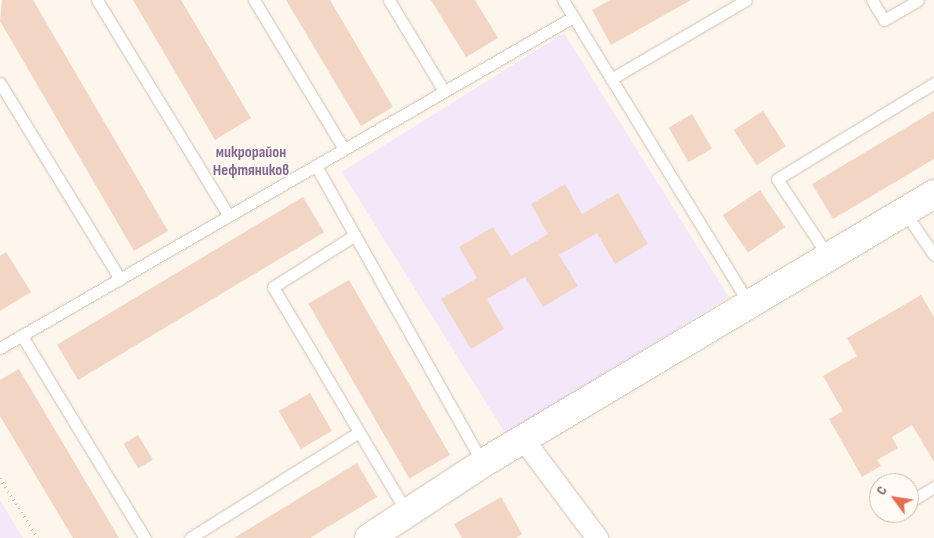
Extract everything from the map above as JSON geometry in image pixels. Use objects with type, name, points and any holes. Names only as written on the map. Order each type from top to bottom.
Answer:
[{"type":"street","points":[[369,538],[483,463],[934,194]]},
{"type":"street","points":[[523,439],[597,538]]},
{"type":"lane","points":[[97,0],[229,216]]},
{"type":"lane","points":[[254,0],[344,149]]},
{"type":"lane","points":[[389,0],[444,91]]},
{"type":"lane","points":[[611,79],[746,0]]},
{"type":"lane","points":[[872,0],[884,20],[918,0]]},
{"type":"lane","points":[[565,1],[749,303]]},
{"type":"lane","points":[[0,348],[573,17]]},
{"type":"lane","points":[[0,83],[120,279]]},
{"type":"lane","points":[[828,256],[777,179],[934,83]]},
{"type":"lane","points":[[316,166],[483,463]]},
{"type":"lane","points":[[904,211],[934,255]]},
{"type":"lane","points":[[354,236],[272,287],[407,513]]},
{"type":"lane","points":[[22,336],[145,538]]},
{"type":"lane","points":[[190,538],[359,432]]},
{"type":"lane","points":[[919,496],[934,487]]},
{"type":"path","points":[[0,478],[38,538]]},
{"type":"shaded area","points":[[564,33],[729,297],[507,436],[342,172]]},
{"type":"shaded area","points":[[0,500],[23,538],[0,538]]},
{"type":"building","points":[[2,0],[33,0],[168,231],[134,251],[0,21]]},
{"type":"building","points":[[133,0],[181,0],[251,118],[215,140]]},
{"type":"building","points":[[286,0],[330,0],[393,107],[361,126]]},
{"type":"building","points":[[431,0],[475,0],[498,38],[466,57]]},
{"type":"building","points":[[610,0],[691,0],[611,45],[592,10]]},
{"type":"building","points":[[763,111],[786,146],[757,165],[734,130]]},
{"type":"building","points":[[934,111],[934,159],[833,219],[812,184]]},
{"type":"building","points":[[692,114],[712,149],[689,162],[669,128]]},
{"type":"building","points":[[565,184],[582,214],[618,193],[648,244],[615,264],[597,233],[559,255],[578,286],[543,307],[525,277],[487,299],[504,329],[471,349],[441,299],[477,278],[459,247],[493,227],[511,256],[548,234],[531,204]]},
{"type":"building","points":[[760,190],[785,227],[748,252],[723,215]]},
{"type":"building","points":[[303,197],[324,232],[78,380],[57,345]]},
{"type":"building","points":[[6,252],[31,292],[0,311],[0,256]]},
{"type":"building","points":[[349,280],[450,455],[409,478],[308,304]]},
{"type":"building","points":[[921,295],[934,317],[934,462],[912,425],[892,437],[898,448],[877,460],[881,466],[862,477],[829,419],[843,411],[823,376],[857,356],[847,338]]},
{"type":"building","points":[[19,369],[119,538],[73,538],[0,416],[0,380]]},
{"type":"building","points":[[310,393],[332,431],[301,449],[279,411]]},
{"type":"building","points":[[138,435],[153,460],[138,469],[123,444]]},
{"type":"building","points":[[357,463],[377,497],[310,538],[234,538]]},
{"type":"building","points":[[501,497],[522,534],[516,538],[462,538],[454,524]]},
{"type":"district","name":"микрорайон Нефтяников","points":[[251,162]]}]
